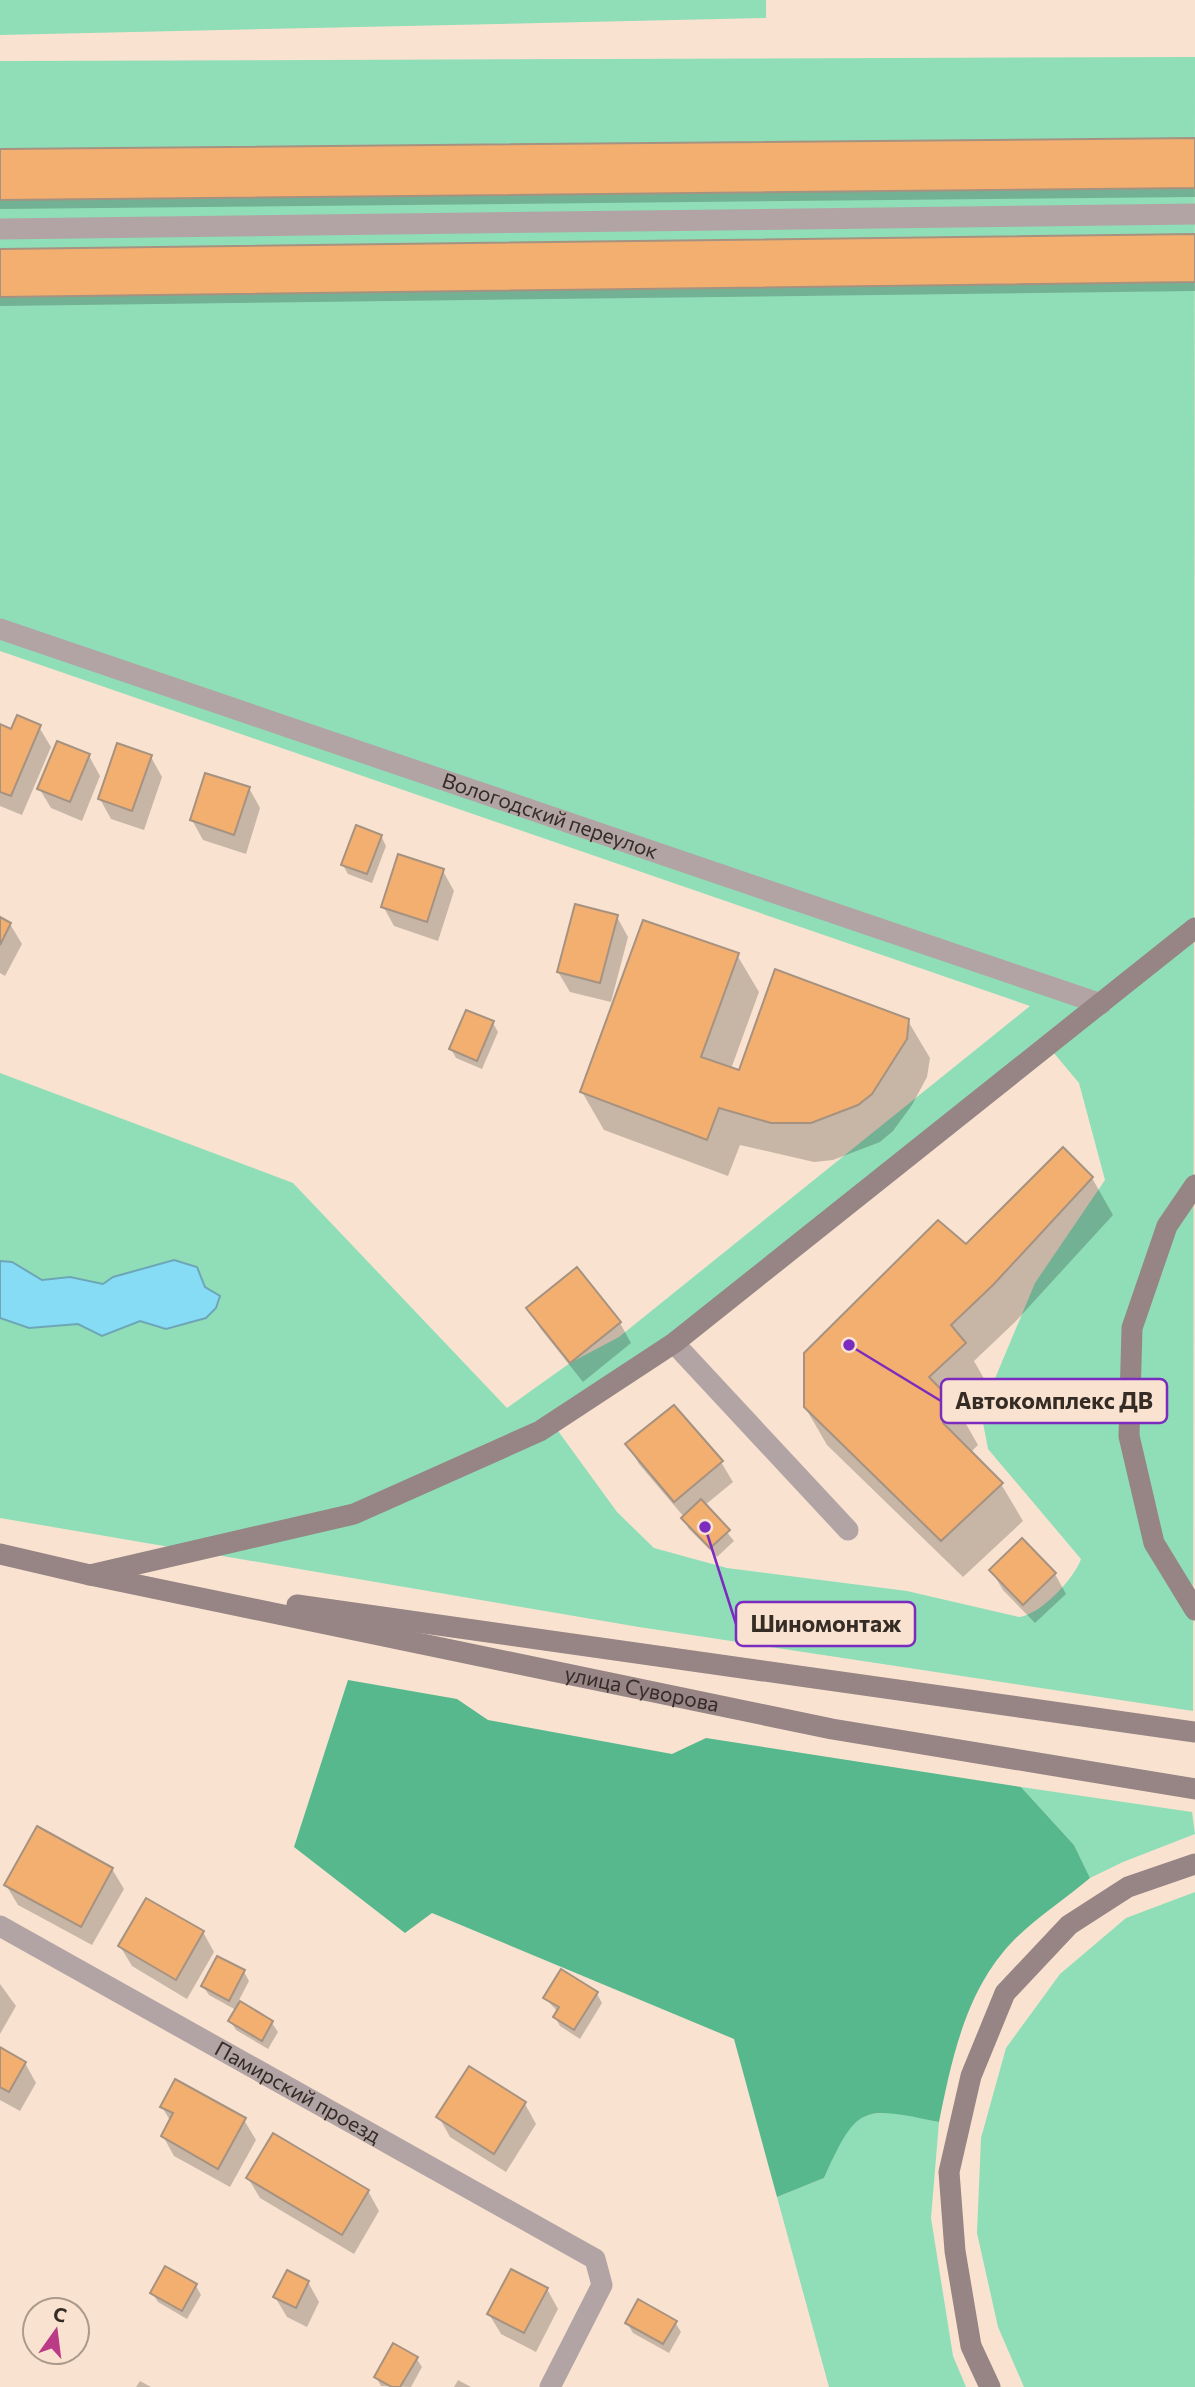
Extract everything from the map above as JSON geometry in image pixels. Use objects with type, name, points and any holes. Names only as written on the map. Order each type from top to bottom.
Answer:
[{"type":"street","points":[[0,229],[1195,214]]},
{"type":"street","name":"Вологодский переулок","points":[[0,629],[1101,1004]]},
{"type":"street","points":[[90,1576],[354,1514],[540,1431],[674,1343],[1195,928]]},
{"type":"street","points":[[1195,1185],[1167,1226],[1132,1328],[1129,1436],[1154,1543],[1195,1610]]},
{"type":"street","points":[[674,1343],[848,1530]]},
{"type":"street","name":"улица Суворова","points":[[0,1554],[90,1576],[831,1729],[1195,1789]]},
{"type":"street","name":"улица Суворова","points":[[90,1576],[1195,1732]]},
{"type":"street","points":[[990,2387],[971,2346],[955,2251],[950,2172],[971,2076],[1006,1993],[1069,1925],[1128,1887],[1195,1864]]},
{"type":"street","name":"Памирский проезд","points":[[0,1926],[595,2259],[601,2286],[550,2387]]},
{"type":"green space","points":[[0,0],[766,0],[766,18],[0,35]]},
{"type":"green space","points":[[1195,57],[1193,1711],[639,1627],[0,1518],[0,1318],[29,1328],[78,1324],[102,1336],[140,1321],[166,1329],[205,1287],[197,1267],[174,1260],[113,1277],[103,1284],[70,1277],[42,1280],[12,1262],[0,1261],[0,1073],[293,1183],[507,1408],[570,1363],[619,1337],[1030,1006],[0,651],[0,61]],"holes":[[[1048,1046],[1079,1083],[1105,1180],[1035,1283],[981,1412],[988,1449],[1081,1559],[1055,1595],[1037,1610],[1019,1617],[907,1591],[727,1568],[654,1548],[617,1512],[553,1424]]]},
{"type":"green space","points":[[348,1680],[457,1699],[488,1720],[672,1754],[706,1738],[1021,1787],[1074,1845],[1090,1878],[1014,1940],[984,1980],[963,2025],[939,2122],[893,2114],[877,2113],[865,2116],[845,2136],[824,2178],[777,2197],[734,2039],[432,1913],[405,1933],[294,1847]]},
{"type":"green space","points":[[1021,1787],[1192,1812],[1195,1834],[1090,1878],[1074,1845]]},
{"type":"green space","points":[[1195,1892],[1195,2387],[1024,2387],[998,2327],[977,2233],[981,2138],[1006,2048],[1060,1974],[1126,1918]]},
{"type":"green space","points":[[893,2112],[939,2122],[931,2218],[953,2356],[966,2387],[829,2387],[777,2197],[824,2178],[843,2135],[863,2115]]},
{"type":"water","points":[[174,1260],[197,1267],[205,1287],[220,1296],[216,1308],[206,1318],[166,1329],[140,1321],[102,1336],[78,1324],[29,1328],[0,1318],[0,1261],[12,1262],[42,1280],[70,1277],[103,1284],[113,1277]]},
{"type":"building","points":[[1195,138],[1195,188],[0,200],[0,149]]},
{"type":"building","points":[[1195,234],[1195,282],[0,297],[0,249]]},
{"type":"building","points":[[17,715],[41,725],[11,796],[0,792],[0,724],[11,729]]},
{"type":"building","points":[[57,741],[90,754],[70,802],[37,789]]},
{"type":"building","points":[[117,743],[152,755],[132,811],[98,799]]},
{"type":"building","points":[[205,773],[250,787],[234,835],[190,820]]},
{"type":"building","points":[[356,825],[382,835],[367,874],[341,865]]},
{"type":"building","points":[[398,854],[444,869],[427,922],[381,907]]},
{"type":"building","points":[[575,904],[618,915],[600,983],[557,972]]},
{"type":"building","points":[[0,917],[11,923],[0,945]]},
{"type":"building","points":[[643,920],[739,953],[701,1057],[739,1070],[775,969],[909,1019],[907,1039],[872,1094],[858,1105],[811,1123],[771,1123],[719,1108],[707,1140],[580,1092]]},
{"type":"building","points":[[466,1010],[494,1021],[477,1061],[449,1049]]},
{"type":"building","points":[[1063,1147],[1093,1177],[993,1285],[951,1325],[966,1343],[929,1377],[958,1407],[943,1423],[1003,1483],[941,1541],[804,1407],[804,1353],[938,1220],[966,1244]]},
{"type":"building","points":[[577,1267],[621,1322],[570,1363],[526,1308]]},
{"type":"building","points":[[674,1405],[723,1461],[674,1502],[625,1444]]},
{"type":"building","points":[[701,1499],[730,1530],[710,1548],[681,1518]]},
{"type":"building","points":[[1022,1538],[1056,1573],[1023,1605],[989,1570]]},
{"type":"building","points":[[37,1826],[113,1868],[81,1927],[4,1885]]},
{"type":"building","points":[[146,1898],[204,1931],[176,1980],[118,1946]]},
{"type":"building","points":[[217,1956],[245,1970],[229,2001],[201,1986]]},
{"type":"building","points":[[561,1969],[598,1992],[574,2030],[553,2017],[559,2007],[543,1998]]},
{"type":"building","points":[[240,2001],[273,2021],[262,2041],[228,2021]]},
{"type":"building","points":[[0,2047],[26,2062],[9,2092],[0,2087]]},
{"type":"building","points":[[469,2066],[526,2102],[494,2154],[436,2117]]},
{"type":"building","points":[[175,2079],[246,2118],[218,2169],[161,2136],[173,2113],[160,2107]]},
{"type":"building","points":[[273,2133],[369,2190],[342,2235],[246,2178]]},
{"type":"building","points":[[165,2266],[197,2284],[182,2311],[150,2293]]},
{"type":"building","points":[[511,2269],[548,2288],[524,2333],[487,2314]]},
{"type":"building","points":[[287,2270],[309,2281],[296,2308],[273,2297]]},
{"type":"building","points":[[638,2299],[677,2321],[663,2344],[625,2323]]},
{"type":"building","points":[[393,2343],[418,2357],[400,2387],[392,2387],[374,2377]]},
{"type":"place","name":"Автокомплекс ДВ","points":[[849,1345]]},
{"type":"place","name":"Шиномонтаж","points":[[705,1527]]}]
